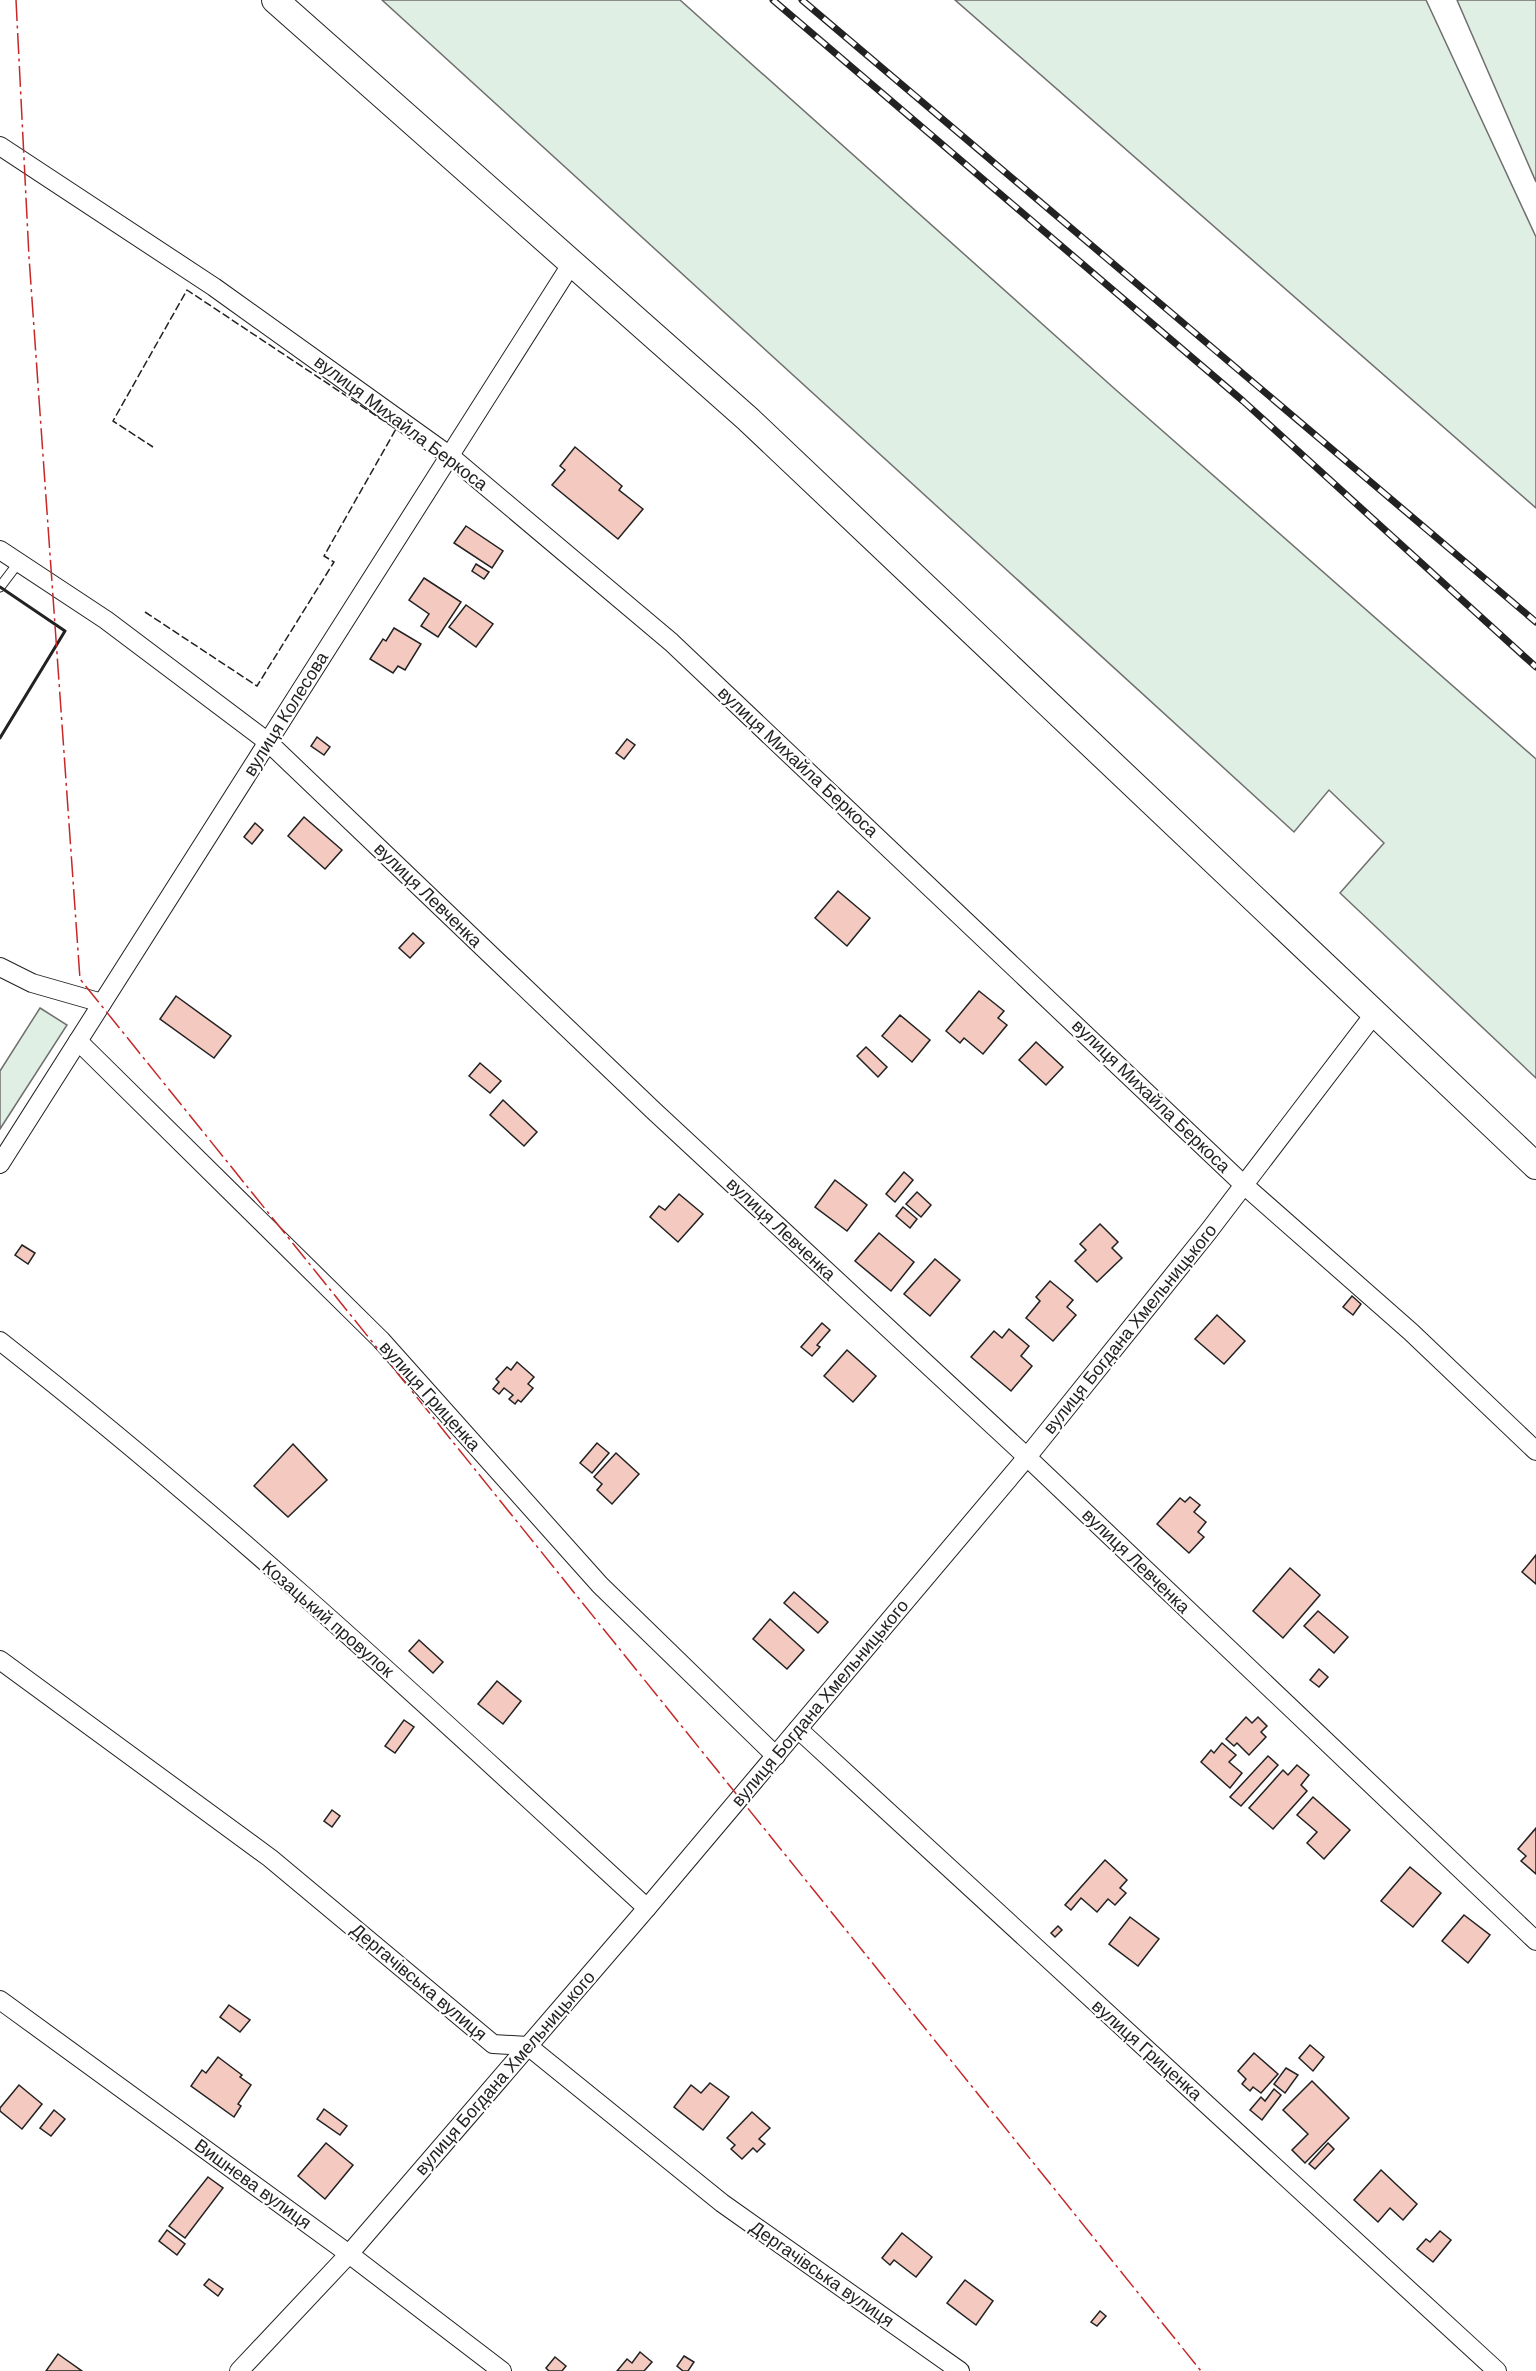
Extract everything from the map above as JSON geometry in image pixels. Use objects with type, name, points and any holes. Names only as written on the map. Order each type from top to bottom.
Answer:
[{"type":"main road","points":[[275,0],[748,419],[1536,1166]]},
{"type":"street","name":"вулиця Михайла Беркоса","points":[[0,146],[214,287],[450,456],[671,642],[1244,1185],[1412,1332],[1536,1450]]},
{"type":"street","name":"вулиця Колесова","points":[[0,1164],[572,263]]},
{"type":"street","name":"вулиця Левченка","points":[[0,550],[106,620],[268,742],[654,1111],[1027,1457],[1536,1941]]},
{"type":"street","points":[[0,967],[32,983],[102,1003]]},
{"type":"street","name":"вулиця Богдана Хмельницького","points":[[239,2371],[349,2254],[647,1908],[1027,1457],[1244,1185],[1375,1013]]},
{"type":"street","name":"вулиця Гриценка","points":[[78,1041],[381,1340],[600,1585],[776,1756]]},
{"type":"street","name":"Козацький провулок","points":[[0,1341],[104,1423],[376,1661],[647,1908]]},
{"type":"street","name":"Дергачівська вулиця","points":[[0,1660],[270,1858],[493,2044],[528,2046],[722,2203],[960,2371]]},
{"type":"street","name":"вулиця Гриценка","points":[[798,1729],[1497,2371]]},
{"type":"street","name":"Вишнева вулиця","points":[[0,2000],[349,2254],[502,2371]]},
{"type":"lane","points":[[0,587],[19,562]]},
{"type":"green space","points":[[382,0],[680,0],[1116,390],[1536,759],[1536,1078],[1340,893],[1384,843],[1329,790],[1294,832]]},
{"type":"green space","points":[[955,0],[1426,0],[1536,237],[1536,508]]},
{"type":"green space","points":[[1457,0],[1536,0],[1536,182]]},
{"type":"green space","points":[[40,1008],[67,1025],[0,1129],[0,1071]]},
{"type":"building","points":[[575,447],[622,486],[619,490],[643,509],[618,539],[552,485],[565,470],[560,466]]},
{"type":"building","points":[[466,526],[503,551],[492,568],[454,543]]},
{"type":"building","points":[[476,564],[489,572],[484,579],[472,571]]},
{"type":"building","points":[[424,578],[461,602],[438,637],[421,626],[429,614],[409,600]]},
{"type":"building","points":[[466,605],[493,624],[476,647],[449,627]]},
{"type":"building","points":[[394,628],[421,644],[405,670],[398,666],[393,673],[370,659],[383,639],[386,641]]},
{"type":"building","points":[[317,737],[330,747],[324,755],[311,746]]},
{"type":"building","points":[[627,739],[635,745],[624,759],[616,753]]},
{"type":"building","points":[[304,817],[342,850],[325,869],[288,836]]},
{"type":"building","points":[[255,823],[263,830],[252,844],[244,837]]},
{"type":"building","points":[[838,891],[870,918],[847,946],[815,918]]},
{"type":"building","points":[[413,933],[424,943],[410,958],[399,948]]},
{"type":"building","points":[[979,991],[1004,1011],[998,1018],[1007,1025],[983,1054],[964,1038],[960,1043],[946,1031]]},
{"type":"building","points":[[176,996],[231,1036],[214,1058],[160,1019]]},
{"type":"building","points":[[900,1015],[930,1040],[912,1062],[882,1036]]},
{"type":"building","points":[[1036,1042],[1063,1067],[1046,1085],[1019,1060]]},
{"type":"building","points":[[866,1047],[887,1067],[878,1077],[857,1056]]},
{"type":"building","points":[[480,1063],[501,1081],[490,1093],[469,1076]]},
{"type":"building","points":[[503,1100],[537,1132],[524,1146],[490,1115]]},
{"type":"building","points":[[904,1172],[913,1180],[895,1202],[886,1194]]},
{"type":"building","points":[[835,1180],[867,1205],[847,1231],[815,1207]]},
{"type":"building","points":[[917,1192],[931,1205],[921,1217],[906,1204]]},
{"type":"building","points":[[679,1194],[703,1214],[678,1242],[650,1217],[659,1206],[665,1210]]},
{"type":"building","points":[[903,1207],[917,1219],[910,1228],[896,1216]]},
{"type":"building","points":[[1100,1224],[1118,1242],[1112,1248],[1122,1258],[1097,1282],[1075,1261],[1086,1250],[1080,1244]]},
{"type":"building","points":[[879,1233],[914,1262],[891,1291],[855,1261]]},
{"type":"building","points":[[22,1245],[35,1253],[28,1264],[15,1255]]},
{"type":"building","points":[[935,1259],[960,1280],[930,1316],[904,1294]]},
{"type":"building","points":[[1050,1281],[1073,1300],[1067,1307],[1076,1315],[1053,1341],[1026,1318],[1040,1301],[1036,1297]]},
{"type":"building","points":[[1352,1296],[1361,1304],[1353,1315],[1343,1307]]},
{"type":"building","points":[[1217,1315],[1245,1341],[1224,1364],[1195,1339]]},
{"type":"building","points":[[822,1323],[830,1330],[817,1345],[820,1347],[812,1356],[801,1347]]},
{"type":"building","points":[[1009,1329],[1029,1346],[1021,1356],[1032,1366],[1011,1391],[971,1357],[994,1331],[1002,1338]]},
{"type":"building","points":[[847,1350],[876,1376],[853,1402],[824,1376]]},
{"type":"building","points":[[517,1362],[534,1377],[528,1384],[533,1388],[521,1402],[518,1400],[515,1404],[509,1399],[513,1395],[504,1388],[499,1394],[493,1389],[499,1382],[496,1379],[507,1367],[511,1370]]},
{"type":"building","points":[[597,1443],[609,1453],[592,1473],[580,1463]]},
{"type":"building","points":[[293,1444],[327,1480],[288,1517],[254,1486]]},
{"type":"building","points":[[616,1453],[639,1474],[612,1504],[597,1490],[602,1484],[594,1477]]},
{"type":"building","points":[[1190,1497],[1200,1505],[1194,1512],[1206,1522],[1198,1532],[1204,1537],[1189,1553],[1157,1524],[1180,1498],[1185,1502]]},
{"type":"building","points":[[1536,1555],[1536,1584],[1522,1572]]},
{"type":"building","points":[[1290,1568],[1320,1595],[1283,1638],[1253,1611]]},
{"type":"building","points":[[794,1592],[828,1622],[818,1633],[784,1603]]},
{"type":"building","points":[[1318,1611],[1348,1637],[1334,1653],[1304,1626]]},
{"type":"building","points":[[770,1619],[804,1650],[787,1669],[753,1639]]},
{"type":"building","points":[[419,1640],[443,1662],[433,1673],[409,1651]]},
{"type":"building","points":[[1319,1669],[1328,1677],[1319,1687],[1310,1680]]},
{"type":"building","points":[[497,1681],[521,1701],[503,1724],[478,1704]]},
{"type":"building","points":[[1246,1717],[1252,1723],[1258,1717],[1267,1726],[1261,1732],[1266,1737],[1249,1755],[1237,1743],[1234,1746],[1226,1739]]},
{"type":"building","points":[[404,1720],[414,1727],[395,1753],[385,1746]]},
{"type":"building","points":[[1222,1743],[1236,1755],[1229,1762],[1242,1773],[1230,1788],[1201,1762],[1211,1750],[1214,1753]]},
{"type":"building","points":[[1268,1756],[1278,1765],[1241,1806],[1230,1797]]},
{"type":"building","points":[[1297,1765],[1309,1775],[1301,1785],[1307,1791],[1273,1829],[1249,1808],[1283,1770],[1288,1775]]},
{"type":"building","points":[[1313,1797],[1350,1830],[1324,1859],[1307,1843],[1317,1832],[1297,1815]]},
{"type":"building","points":[[332,1810],[340,1816],[332,1827],[324,1821]]},
{"type":"building","points":[[1536,1828],[1536,1874],[1521,1861],[1526,1856],[1518,1849]]},
{"type":"building","points":[[1105,1860],[1127,1880],[1120,1888],[1126,1893],[1115,1905],[1108,1899],[1097,1912],[1081,1898],[1071,1910],[1065,1905]]},
{"type":"building","points":[[1410,1867],[1441,1893],[1413,1927],[1381,1901]]},
{"type":"building","points":[[1464,1915],[1490,1935],[1468,1963],[1442,1941]]},
{"type":"building","points":[[1130,1917],[1159,1939],[1138,1966],[1109,1944]]},
{"type":"building","points":[[1058,1926],[1062,1930],[1055,1937],[1051,1933]]},
{"type":"building","points":[[229,2005],[250,2020],[240,2032],[220,2017]]},
{"type":"building","points":[[1310,2045],[1324,2057],[1313,2071],[1299,2058]]},
{"type":"building","points":[[1254,2053],[1278,2074],[1261,2093],[1253,2087],[1250,2091],[1242,2084],[1246,2079],[1238,2071]]},
{"type":"building","points":[[218,2057],[242,2075],[240,2077],[251,2085],[238,2104],[241,2106],[234,2117],[191,2086],[202,2070],[206,2073]]},
{"type":"building","points":[[1286,2068],[1298,2075],[1285,2093],[1274,2084]]},
{"type":"building","points":[[1312,2081],[1349,2118],[1305,2163],[1292,2150],[1308,2134],[1283,2110]]},
{"type":"building","points":[[710,2083],[729,2097],[703,2130],[674,2107],[691,2085],[701,2093]]},
{"type":"building","points":[[19,2085],[42,2104],[22,2129],[0,2111]]},
{"type":"building","points":[[1274,2089],[1281,2095],[1262,2120],[1250,2110],[1261,2097],[1265,2101]]},
{"type":"building","points":[[324,2109],[347,2126],[340,2135],[317,2119]]},
{"type":"building","points":[[54,2110],[65,2119],[51,2136],[40,2128]]},
{"type":"building","points":[[752,2112],[770,2128],[759,2139],[765,2144],[757,2152],[753,2148],[742,2159],[731,2149],[735,2145],[727,2138]]},
{"type":"building","points":[[326,2143],[353,2165],[325,2199],[298,2176]]},
{"type":"building","points":[[1328,2143],[1334,2149],[1315,2169],[1309,2164]]},
{"type":"building","points":[[1381,2170],[1417,2204],[1403,2220],[1390,2208],[1378,2222],[1354,2200]]},
{"type":"building","points":[[208,2177],[223,2188],[185,2238],[169,2226]]},
{"type":"building","points":[[167,2230],[185,2244],[177,2255],[159,2241]]},
{"type":"building","points":[[1440,2231],[1451,2240],[1433,2262],[1417,2249],[1426,2239],[1430,2242]]},
{"type":"building","points":[[902,2233],[932,2257],[916,2277],[894,2260],[890,2265],[882,2258]]},
{"type":"building","points":[[209,2279],[223,2289],[218,2296],[204,2285]]},
{"type":"building","points":[[965,2280],[993,2301],[976,2325],[947,2303]]},
{"type":"building","points":[[1100,2311],[1106,2316],[1097,2326],[1091,2322]]},
{"type":"building","points":[[640,2352],[652,2362],[644,2371],[617,2371],[627,2359],[632,2363]]},
{"type":"building","points":[[58,2354],[82,2371],[46,2371]]},
{"type":"building","points":[[684,2356],[694,2362],[688,2371],[683,2371],[677,2366]]},
{"type":"building","points":[[555,2357],[566,2366],[562,2371],[549,2371],[546,2368]]},
{"type":"railway","points":[[773,0],[1243,401],[1536,667]]},
{"type":"railway","points":[[802,0],[1536,622]]},
{"type":"fence","points":[[145,612],[257,686],[334,562],[324,556],[396,429],[187,290],[113,421],[153,447]]},
{"type":"wall","points":[[0,587],[65,631],[0,738]]},
{"type":"power","points":[[16,0],[29,257],[80,979],[1201,2371]]}]
